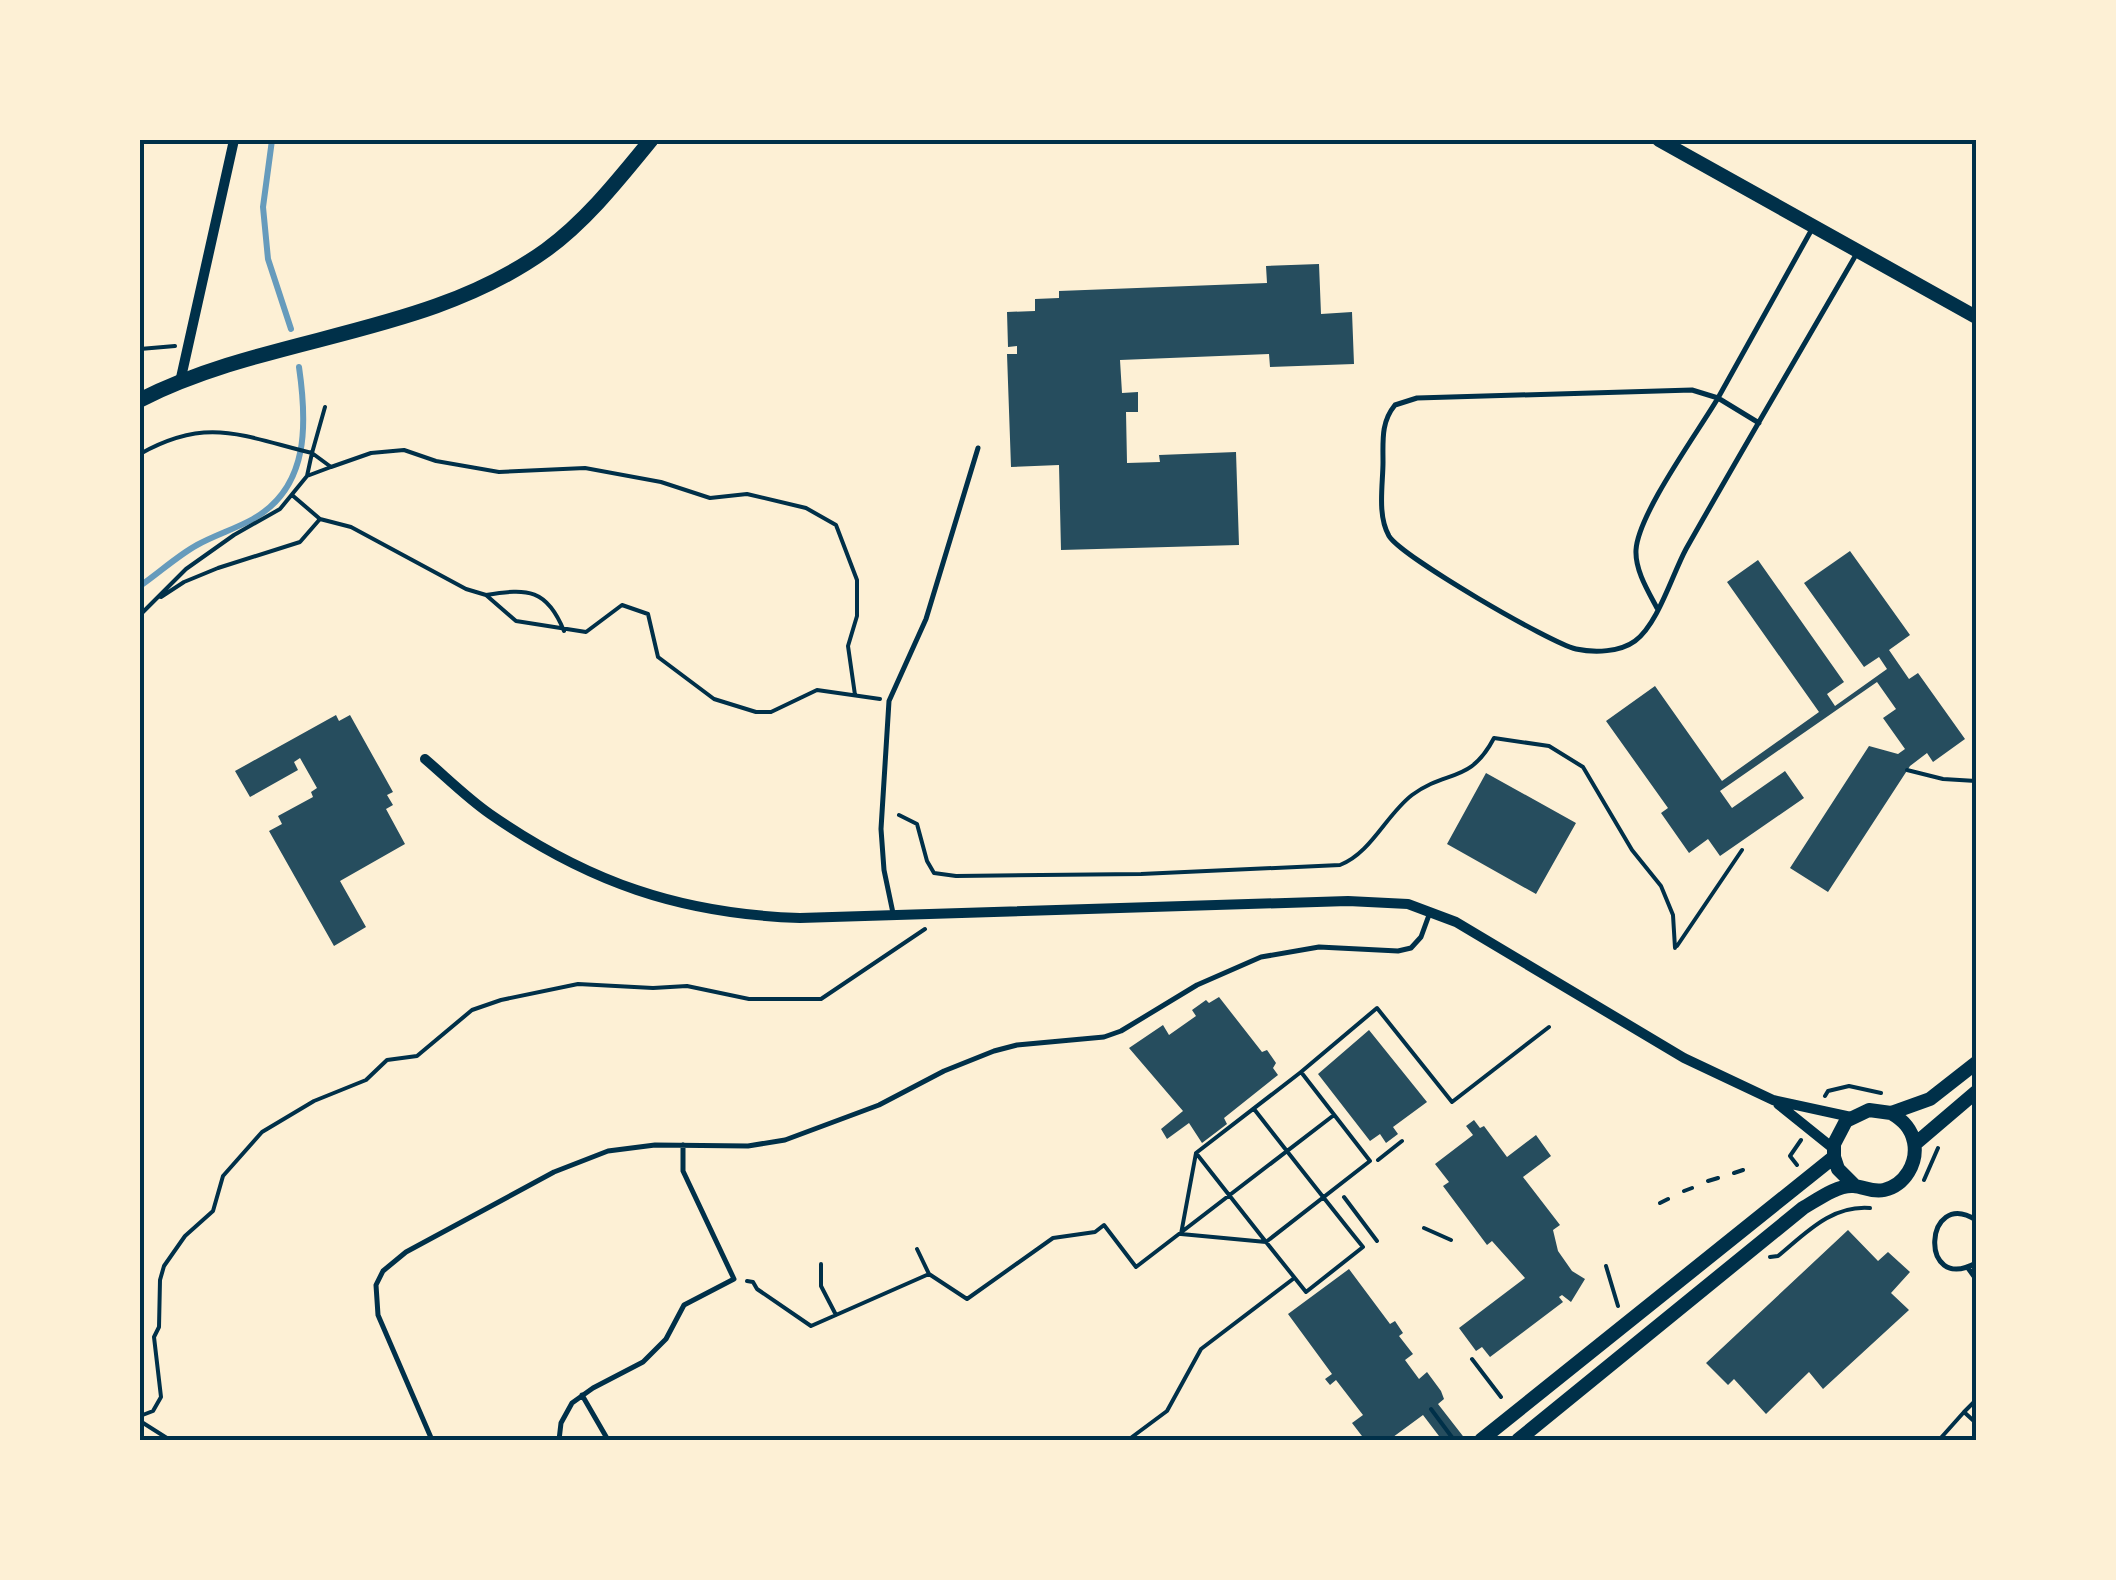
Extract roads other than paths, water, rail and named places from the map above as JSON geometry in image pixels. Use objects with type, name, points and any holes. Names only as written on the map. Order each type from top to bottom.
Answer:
[{"type":"main road","points":[[140,400],[180,382],[272,352],[439,306],[509,274],[579,223],[651,140]]},
{"type":"main road","points":[[1659,140],[1976,317]]},
{"type":"main road","points":[[1890,1113],[1930,1099],[1976,1063]]},
{"type":"main road","points":[[1914,1144],[1976,1092]]},
{"type":"main road","points":[[1869,1110],[1890,1113],[1906,1124],[1914,1144],[1913,1164],[1896,1185],[1884,1190],[1854,1185],[1838,1170],[1834,1153],[1838,1132],[1851,1117],[1869,1110]]},
{"type":"main road","points":[[1481,1440],[1834,1153]]},
{"type":"main road","points":[[1518,1440],[1803,1208],[1854,1185]]},
{"type":"street","points":[[180,382],[234,140]]},
{"type":"street","points":[[425,759],[487,813],[599,875],[666,902],[761,917],[1348,901],[1386,902],[1430,912],[1456,922],[1684,1058],[1773,1100],[1851,1117]]},
{"type":"street","points":[[1773,1100],[1834,1153]]},
{"type":"lane","points":[[1657,608],[1636,560],[1636,545],[1651,510],[1814,226]]},
{"type":"lane","points":[[1760,423],[1718,398],[1692,390],[1417,398],[1396,405],[1383,425],[1382,515],[1391,539],[1402,552],[1443,578],[1577,649],[1623,648],[1648,628],[1684,554],[1760,423],[1858,251]]},
{"type":"lane","points":[[894,916],[884,870],[881,829],[889,701],[926,619],[978,448]]},
{"type":"lane","points":[[432,1440],[378,1315],[374,1300],[376,1284],[382,1272],[406,1252],[554,1172],[608,1151],[655,1145],[748,1146],[818,1130],[879,1106],[944,1071],[994,1051],[1104,1036],[1121,1030],[1196,985],[1261,958],[1319,948],[1398,952],[1411,948],[1421,937],[1430,912]]},
{"type":"lane","points":[[559,1440],[566,1412],[582,1394],[643,1362],[666,1339],[684,1304],[734,1279],[683,1171],[683,1145]]},
{"type":"lane","points":[[1974,1216],[1957,1214],[1943,1220],[1934,1232],[1933,1246],[1938,1259],[1951,1268],[1968,1268],[1976,1263]]},
{"type":"lane","points":[[1968,1268],[1976,1278]]},
{"type":"lane","points":[[582,1394],[608,1440]]},
{"type":"waterway","points":[[272,140],[263,207],[268,259],[291,329]]},
{"type":"waterway","points":[[140,586],[190,549],[253,519],[272,506],[285,489],[295,471],[303,431],[299,367]]}]
